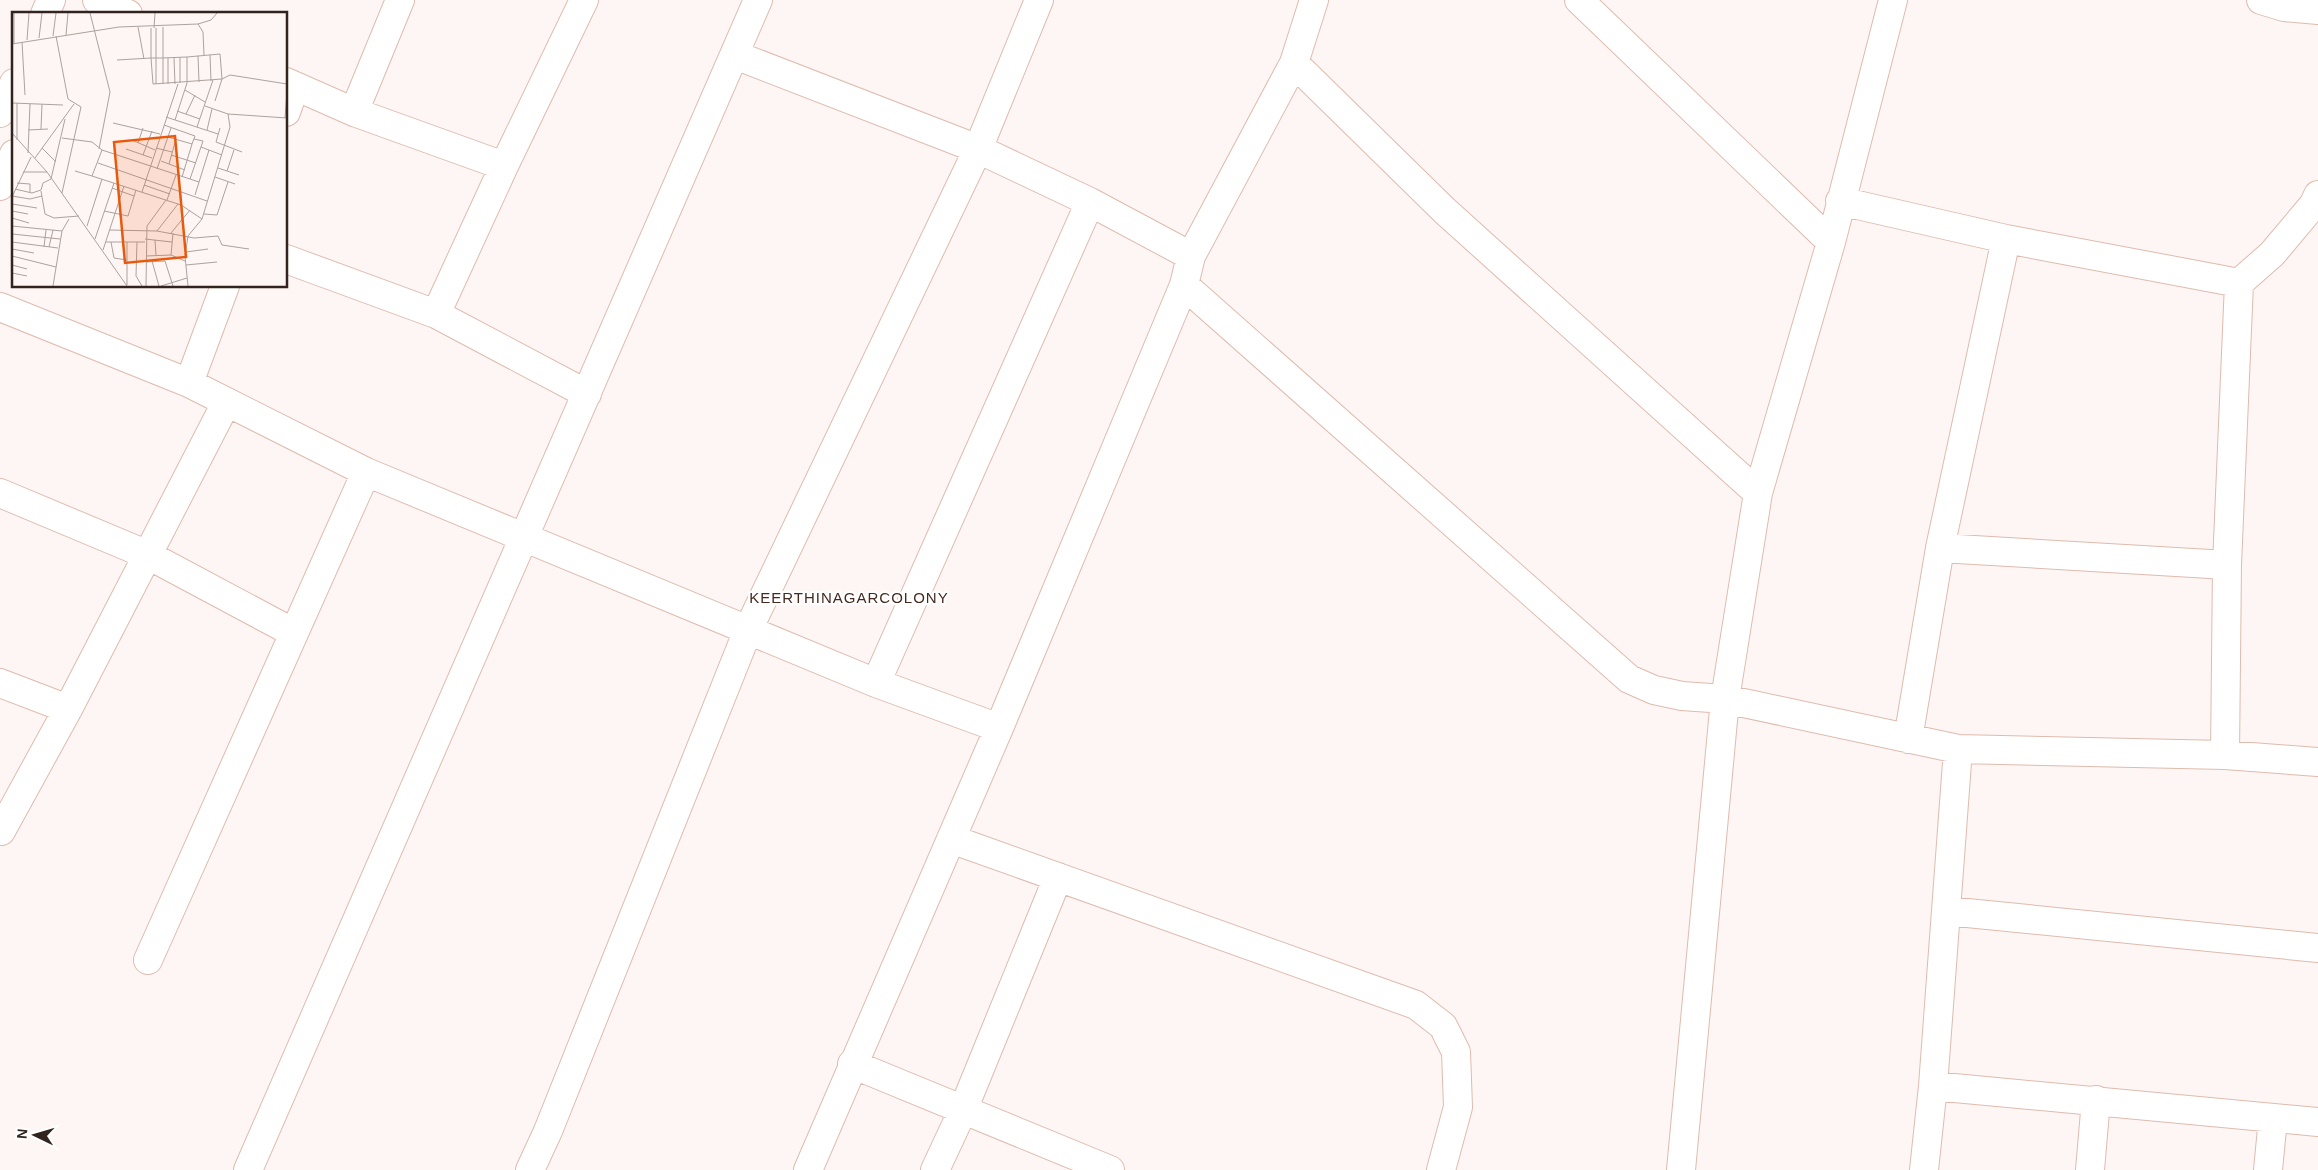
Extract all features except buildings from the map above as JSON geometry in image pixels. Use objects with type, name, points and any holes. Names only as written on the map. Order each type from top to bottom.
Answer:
[{"type":"street","points":[[46,12],[52,0]]},
{"type":"street","points":[[96,0],[123,12]]},
{"type":"street","points":[[354,112],[400,0]]},
{"type":"street","points":[[436,314],[504,166],[584,0]]},
{"type":"street","points":[[248,1170],[526,536],[758,0]]},
{"type":"street","points":[[530,1170],[548,1131],[748,630],[978,149],[1039,0]]},
{"type":"street","points":[[808,1170],[852,1064],[999,728],[1184,285],[1191,256],[1294,63],[1314,0]]},
{"type":"street","points":[[1579,0],[1831,242]]},
{"type":"street","points":[[1681,1170],[1725,699],[1758,493],[1831,242],[1893,0]]},
{"type":"street","points":[[2261,0],[2284,7],[2318,10]]},
{"type":"street","points":[[735,55],[978,149],[1090,202],[1191,256]]},
{"type":"street","points":[[1294,63],[1445,211],[1758,493]]},
{"type":"street","points":[[288,101],[291,84],[354,112],[504,166]]},
{"type":"street","points":[[0,113],[12,87]]},
{"type":"street","points":[[0,136],[12,141]]},
{"type":"street","points":[[0,186],[12,159]]},
{"type":"street","points":[[2224,755],[2226,565],[2239,283],[2272,254],[2314,204],[2318,195]]},
{"type":"street","points":[[876,683],[1090,202]]},
{"type":"street","points":[[1840,202],[2006,239],[2239,283]]},
{"type":"street","points":[[1908,739],[1940,548],[2006,239]]},
{"type":"street","points":[[288,260],[436,314],[587,394]]},
{"type":"street","points":[[1184,285],[1629,679],[1654,690],[1682,696],[1725,699],[1958,749],[2224,755],[2318,762]]},
{"type":"street","points":[[189,383],[223,288]]},
{"type":"street","points":[[0,307],[189,383],[366,472],[526,536],[876,683],[999,728]]},
{"type":"street","points":[[1,831],[68,710],[226,403]]},
{"type":"street","points":[[148,960],[366,472]]},
{"type":"street","points":[[0,493],[148,555],[294,633]]},
{"type":"street","points":[[1940,548],[2226,565]]},
{"type":"street","points":[[0,683],[68,710]]},
{"type":"street","points":[[1924,1170],[1933,1086],[1958,749]]},
{"type":"street","points":[[951,839],[1416,1005],[1443,1026],[1456,1052],[1458,1107],[1441,1170]]},
{"type":"street","points":[[935,1170],[963,1110],[1058,877]]},
{"type":"street","points":[[1947,911],[2318,948]]},
{"type":"street","points":[[852,1064],[963,1110],[1076,1164],[1110,1170]]},
{"type":"street","points":[[1933,1086],[2318,1122]]},
{"type":"street","points":[[2090,1170],[2096,1100]]},
{"type":"street","points":[[2268,1170],[2273,1118]]},
{"type":"district","name":"KEERTHINAGARCOLONY","points":[[849,597]]}]
